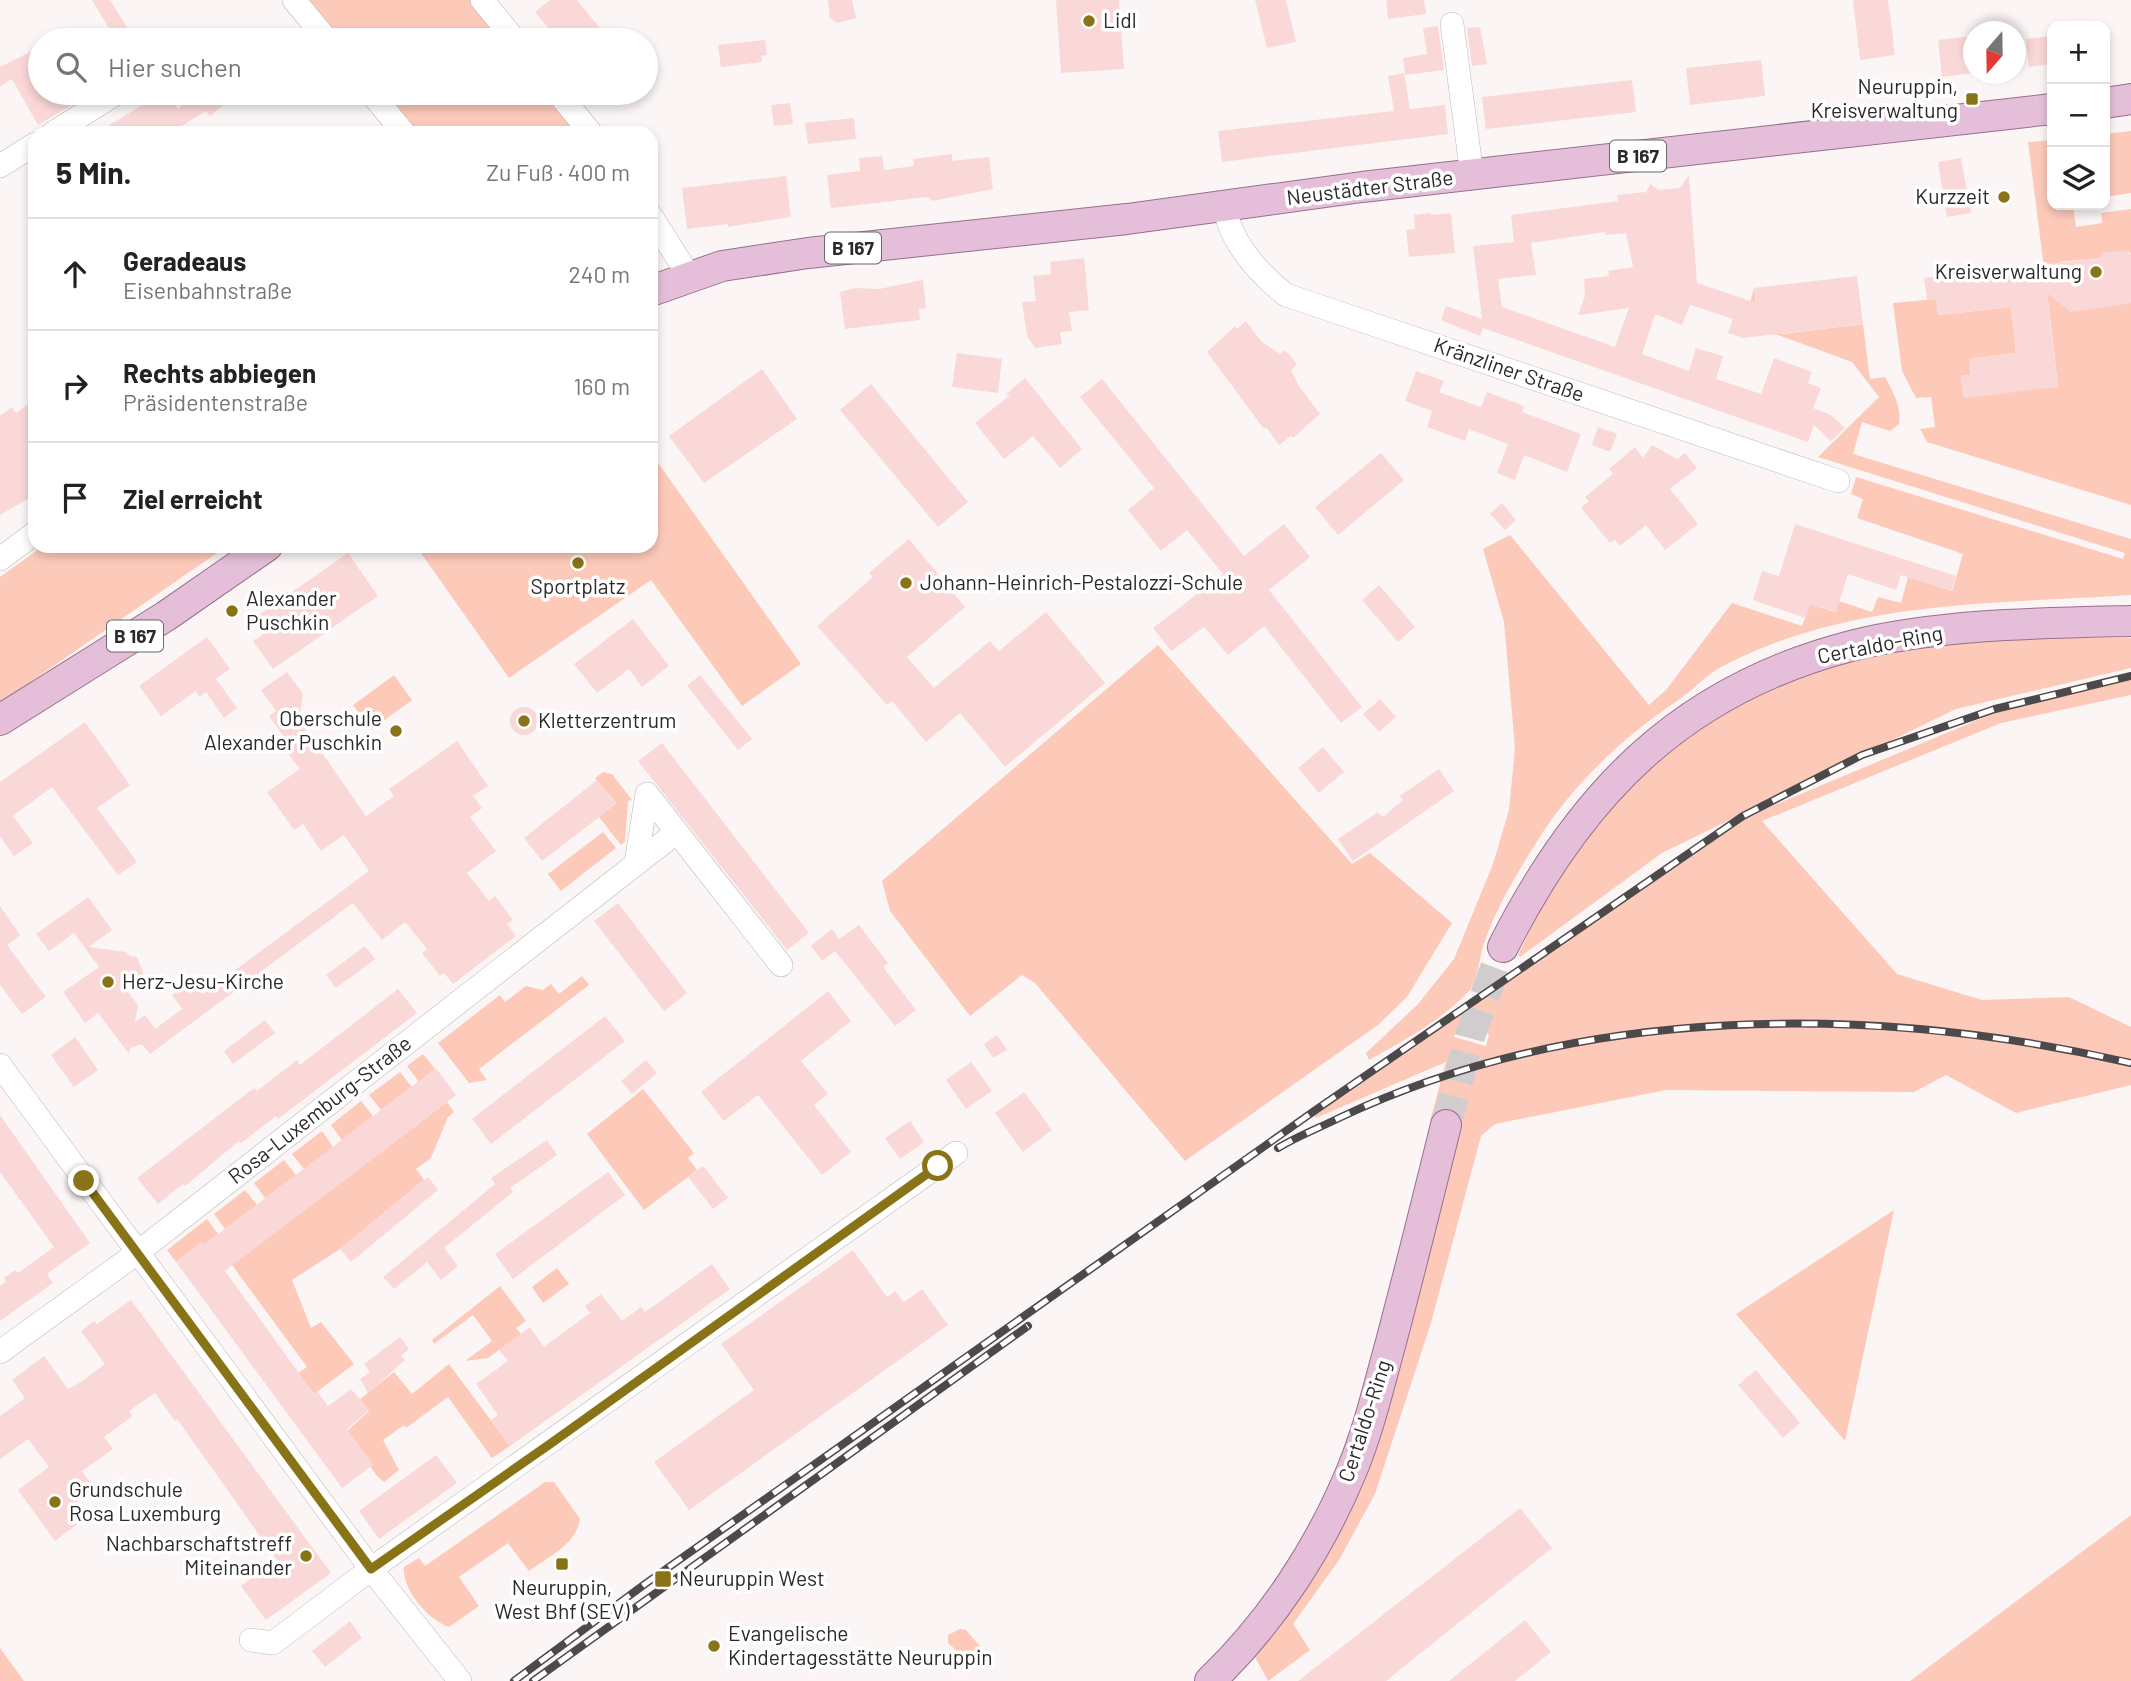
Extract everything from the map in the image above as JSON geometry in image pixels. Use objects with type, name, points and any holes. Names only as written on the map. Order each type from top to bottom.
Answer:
[{"type":"main road","points":[[2110,102],[2131,99]]},
{"type":"main road","name":"Neustädter Straße","points":[[689,276],[722,266],[808,253],[2047,110]]},
{"type":"main road","name":"B 167","points":[[658,288],[689,276]]},
{"type":"main road","name":"B 167","points":[[0,720],[155,623],[257,553]]},
{"type":"main road","name":"Certaldo-Ring","points":[[1503,947],[1530,894],[1572,829],[1597,799],[1675,728],[1751,682],[1808,659],[1895,638],[1974,630],[2131,621]]},
{"type":"main road","name":"Certaldo-Ring","points":[[1210,1681],[1238,1654],[1272,1610],[1311,1551],[1352,1470],[1381,1380],[1446,1125]]},
{"type":"street","points":[[294,0],[317,28]]},
{"type":"street","points":[[482,0],[505,28]]},
{"type":"street","points":[[1452,24],[1472,175]]},
{"type":"street","points":[[64,126],[98,105]]},
{"type":"street","points":[[381,105],[398,126]]},
{"type":"street","points":[[568,105],[585,126]]},
{"type":"street","points":[[0,166],[28,148]]},
{"type":"street","name":"Kränzliner Straße","points":[[1224,206],[1228,228],[1238,244],[1269,281],[1286,295],[1838,481]]},
{"type":"street","points":[[658,227],[689,276]]},
{"type":"street","points":[[0,559],[28,538]]},
{"type":"street","points":[[636,863],[647,794],[781,965]]},
{"type":"street","name":"Rosa-Luxemburg-Straße","points":[[0,1352],[136,1253],[677,832]]},
{"type":"street","points":[[0,1065],[371,1569],[460,1681]]},
{"type":"street","points":[[251,1640],[273,1643],[371,1569],[956,1153]]},
{"type":"shaded area","points":[[304,0],[472,0],[496,28],[327,28]]},
{"type":"shaded area","points":[[390,105],[559,105],[576,126],[408,126]]},
{"type":"shaded area","points":[[2131,131],[2131,193],[2110,196],[2110,133]]},
{"type":"shaded area","points":[[2047,140],[2047,210],[2074,210],[2076,227],[2102,223],[2101,213],[2131,209],[2131,254],[2128,251],[2101,253],[2101,258],[2059,262],[2062,282],[2046,284],[2028,142]]},
{"type":"shaded area","points":[[1754,288],[1758,321],[1780,318],[1782,334],[1863,324],[1870,379],[1885,377],[1896,400],[1900,418],[1899,424],[1890,431],[1862,422],[1853,454],[2131,539],[2131,595],[1974,604],[1871,617],[1820,628],[1771,644],[1723,666],[1617,747],[1565,802],[1536,843],[1501,903],[1485,941],[1475,981],[1469,991],[1434,1021],[1369,1060],[1366,1053],[1418,1004],[1454,959],[1493,864],[1509,810],[1515,748],[1504,622],[1483,549],[1510,535],[1649,705],[1666,690],[1732,603],[1802,626],[1810,604],[1835,612],[1839,601],[1872,612],[1878,597],[1901,603],[1908,577],[1952,591],[1963,554],[1857,518],[1863,499],[1851,494],[1856,477],[2123,559],[2125,553],[1818,457],[1879,397],[1852,362],[1745,323]]},
{"type":"shaded area","points":[[2047,291],[2100,307],[2131,303],[2131,505],[1927,442],[1920,429],[1935,427],[1931,397],[1916,398],[1902,371],[1893,303],[1936,299],[1938,315],[2011,307],[2016,353],[1969,359],[1971,375],[1961,376],[1964,398],[2058,386]]},
{"type":"shaded area","name":"Sportplatz","points":[[658,463],[801,664],[742,706],[651,580],[509,678],[421,553],[658,553]]},
{"type":"shaded area","points":[[33,553],[217,553],[0,703],[0,577]]},
{"type":"shaded area","points":[[2022,637],[2131,638],[2131,668],[1956,709],[1662,853],[1520,957],[1518,955],[1562,864],[1624,787],[1700,724],[1809,670],[1906,647]]},
{"type":"shaded area","points":[[1158,645],[1352,864],[1370,853],[1452,923],[1407,997],[1378,1025],[1185,1161],[1035,983],[1022,975],[970,1016],[890,911],[882,881]]},
{"type":"shaded area","points":[[394,675],[412,700],[371,730],[353,705]]},
{"type":"shaded area","points":[[2131,680],[2131,695],[2001,723],[1762,821],[1897,974],[1982,1000],[2069,997],[2131,1027],[2131,1085],[2016,1113],[1946,1075],[1914,1092],[1666,1090],[1495,1124],[1481,1136],[1431,1323],[1375,1494],[1339,1560],[1293,1624],[1310,1650],[1268,1681],[1254,1655],[1401,1344],[1461,1130],[1430,1121],[1446,1062],[1316,1118],[1313,1115],[1748,816],[1999,711]],"holes":[[[1458,1025],[1489,1034],[1486,1046],[1454,1037]]]},
{"type":"shaded area","points":[[603,772],[612,774],[632,800],[628,801],[625,842],[621,845],[599,817],[616,803],[595,778]]},
{"type":"shaded area","points":[[603,832],[616,848],[561,891],[548,874]]},
{"type":"shaded area","points":[[582,976],[589,985],[479,1069],[487,1080],[469,1083],[438,1043],[500,995],[505,1002],[526,986],[543,990],[551,984],[559,994]]},
{"type":"shaded area","points":[[423,1054],[435,1069],[419,1082],[407,1066]]},
{"type":"shaded area","points":[[400,1072],[412,1087],[381,1110],[369,1095]]},
{"type":"shaded area","points":[[643,1089],[694,1153],[688,1158],[697,1170],[644,1210],[587,1134]]},
{"type":"shaded area","points":[[361,1101],[373,1116],[342,1140],[331,1125]]},
{"type":"shaded area","points":[[447,1102],[454,1112],[448,1117],[431,1158],[416,1169],[424,1180],[340,1249],[292,1280],[311,1328],[321,1322],[354,1364],[314,1394],[298,1373],[307,1367],[232,1265]]},
{"type":"shaded area","points":[[322,1131],[333,1147],[304,1169],[292,1154]]},
{"type":"shaded area","points":[[284,1160],[296,1175],[265,1198],[254,1183]]},
{"type":"shaded area","points":[[245,1190],[257,1205],[225,1229],[214,1214]]},
{"type":"shaded area","points":[[1894,1210],[1845,1441],[1736,1314]]},
{"type":"shaded area","points":[[207,1219],[218,1234],[204,1245],[202,1242],[176,1262],[167,1250]]},
{"type":"shaded area","points":[[557,1268],[569,1284],[543,1303],[532,1287]]},
{"type":"shaded area","points":[[500,1286],[526,1321],[516,1328],[521,1334],[488,1358],[465,1361],[492,1341],[473,1315],[434,1344],[432,1340]]},
{"type":"shaded area","points":[[449,1364],[510,1446],[492,1458],[448,1397],[406,1428],[404,1425],[383,1440],[399,1470],[384,1482],[346,1432],[369,1411],[360,1399],[394,1372],[412,1394]]},
{"type":"shaded area","points":[[545,1482],[554,1482],[580,1519],[567,1543],[529,1571],[508,1543],[459,1577],[479,1606],[449,1627],[425,1611],[407,1585],[404,1567],[419,1558],[425,1566]]},
{"type":"shaded area","points":[[2131,1515],[2131,1681],[1910,1681]]},
{"type":"shaded area","points":[[960,1629],[966,1630],[985,1652],[985,1663],[977,1669],[948,1643],[948,1635]]},
{"type":"shaded area","points":[[0,1648],[24,1681],[0,1681]]},
{"type":"building","points":[[92,0],[110,0],[128,28],[109,28]]},
{"type":"building","points":[[550,0],[577,0],[600,28],[548,28],[535,12]]},
{"type":"building","points":[[828,0],[852,0],[856,18],[837,23],[830,18]]},
{"type":"building","name":"Lidl","points":[[1056,0],[1119,0],[1124,69],[1061,73]]},
{"type":"building","points":[[1255,0],[1286,0],[1296,42],[1267,48]]},
{"type":"building","points":[[1386,0],[1424,0],[1426,14],[1388,19]]},
{"type":"building","points":[[1853,0],[1888,0],[1895,55],[1860,60]]},
{"type":"building","points":[[1438,26],[1444,70],[1405,75],[1403,58],[1427,54],[1423,28]]},
{"type":"building","points":[[1480,27],[1487,64],[1472,66],[1467,28]]},
{"type":"building","points":[[1963,37],[1963,74],[1942,77],[1938,40]]},
{"type":"building","points":[[2047,37],[2047,65],[2029,67],[2026,39]]},
{"type":"building","points":[[765,40],[767,55],[761,56],[762,62],[721,67],[718,45]]},
{"type":"building","points":[[28,53],[28,105],[71,105],[38,125],[12,79],[0,86],[0,67]]},
{"type":"building","points":[[1761,60],[1765,96],[1690,105],[1686,68]]},
{"type":"building","points":[[1404,73],[1410,109],[1445,105],[1448,134],[1222,162],[1218,131],[1394,111],[1388,76]]},
{"type":"building","points":[[1632,80],[1636,112],[1486,129],[1482,97]]},
{"type":"building","points":[[790,103],[793,124],[774,126],[771,105]]},
{"type":"building","points":[[143,105],[176,105],[178,109],[183,105],[223,105],[210,116],[206,111],[181,126],[108,126]]},
{"type":"building","points":[[854,118],[856,139],[808,144],[805,123]]},
{"type":"building","points":[[952,154],[952,161],[989,157],[993,189],[932,201],[928,197],[831,208],[827,175],[860,171],[859,158],[882,156],[884,170],[914,166],[913,159]]},
{"type":"building","points":[[1961,158],[1971,213],[1947,217],[1938,162]]},
{"type":"building","points":[[1689,175],[1697,283],[1756,303],[1754,288],[1857,276],[1863,324],[1743,338],[1728,333],[1733,319],[1690,305],[1682,325],[1655,314],[1642,354],[1689,371],[1696,348],[1723,356],[1716,379],[1761,394],[1774,358],[1812,372],[1808,383],[1821,388],[1813,408],[1831,415],[1845,428],[1831,441],[1814,425],[1808,442],[1483,328],[1480,336],[1441,320],[1446,306],[1482,319],[1473,246],[1514,242],[1511,215],[1618,201],[1617,195],[1646,192],[1650,184],[1659,190],[1680,188]],"holes":[[[1605,232],[1606,235],[1626,233],[1633,267],[1608,271],[1609,276],[1584,279],[1585,296],[1578,315],[1629,308],[1615,347],[1502,307],[1498,279],[1536,275],[1531,243]]]},
{"type":"building","points":[[786,176],[791,217],[728,227],[728,224],[687,229],[682,188]]},
{"type":"building","points":[[1451,213],[1455,253],[1409,257],[1406,230],[1415,229],[1414,215]]},
{"type":"building","points":[[2128,250],[2128,254],[2131,254],[2131,303],[2071,312],[2047,293],[2058,387],[1964,398],[1961,376],[1971,375],[1969,359],[2016,353],[2011,307],[1938,315],[1936,299],[1927,300],[1924,278],[2101,258],[2101,253]]},
{"type":"building","points":[[1084,258],[1089,310],[1069,312],[1072,331],[1060,332],[1062,344],[1035,348],[1027,336],[1022,302],[1036,301],[1033,276],[1051,274],[1050,262]]},
{"type":"building","points":[[923,280],[926,308],[919,309],[920,320],[845,329],[840,292],[855,288],[879,289]]},
{"type":"building","points":[[1246,321],[1261,341],[1280,354],[1285,350],[1297,364],[1291,370],[1299,386],[1320,414],[1293,438],[1291,436],[1279,445],[1207,352],[1235,326],[1237,329]]},
{"type":"building","points":[[957,353],[1002,359],[998,393],[952,387]]},
{"type":"building","points":[[762,369],[797,419],[704,483],[669,436]]},
{"type":"building","points":[[1416,371],[1444,381],[1439,392],[1481,407],[1487,392],[1524,406],[1522,412],[1581,434],[1567,472],[1524,455],[1515,480],[1497,473],[1508,444],[1469,429],[1465,441],[1427,427],[1432,411],[1405,401]]},
{"type":"building","points":[[1025,378],[1082,449],[1060,468],[1033,436],[1004,459],[975,423],[1010,395],[1006,394]]},
{"type":"building","points":[[1102,379],[1244,556],[1284,524],[1310,557],[1269,590],[1362,707],[1341,723],[1264,626],[1228,655],[1204,627],[1171,651],[1153,628],[1223,574],[1187,530],[1161,551],[1128,510],[1154,488],[1080,397]]},
{"type":"building","points":[[871,384],[968,502],[938,527],[840,410]]},
{"type":"building","points":[[28,404],[28,499],[0,515],[0,416],[12,407],[16,413]]},
{"type":"building","points":[[1598,427],[1617,434],[1610,452],[1592,445]]},
{"type":"building","points":[[1652,445],[1677,459],[1685,453],[1697,468],[1670,489],[1698,524],[1665,550],[1646,525],[1620,546],[1615,540],[1610,543],[1581,508],[1589,501],[1585,497],[1613,474],[1609,469],[1635,447],[1643,458]]},
{"type":"building","points":[[1381,453],[1404,480],[1338,535],[1315,507]]},
{"type":"building","points":[[1502,503],[1516,520],[1505,530],[1490,514]]},
{"type":"building","points":[[1795,524],[1956,576],[1951,591],[1901,575],[1896,590],[1848,574],[1836,612],[1810,604],[1806,618],[1753,600],[1762,571],[1779,576]]},
{"type":"building","points":[[909,539],[965,607],[907,657],[934,688],[990,641],[999,651],[1046,612],[1105,683],[1005,767],[960,713],[926,742],[892,701],[887,705],[817,626],[873,577],[869,573]]},
{"type":"building","points":[[348,553],[378,596],[273,669],[253,641],[263,635],[252,620]]},
{"type":"building","points":[[1379,585],[1415,627],[1398,642],[1362,600]]},
{"type":"building","points":[[633,619],[669,666],[642,687],[629,669],[597,693],[574,664]]},
{"type":"building","points":[[207,637],[230,669],[216,679],[237,708],[224,718],[206,692],[199,697],[196,691],[161,716],[139,686]]},
{"type":"building","points":[[287,672],[303,694],[299,720],[366,816],[394,796],[389,789],[457,741],[488,786],[473,796],[482,808],[470,817],[496,851],[467,873],[489,901],[495,896],[513,920],[507,924],[516,936],[453,984],[444,973],[440,976],[422,953],[427,949],[405,922],[382,940],[353,903],[150,1054],[142,1044],[130,1048],[129,1054],[98,1013],[85,1023],[63,992],[99,967],[74,933],[49,951],[36,934],[88,897],[112,930],[89,947],[126,952],[137,957],[145,978],[127,991],[138,1005],[135,1022],[145,1015],[155,1029],[182,1009],[172,995],[192,980],[203,994],[369,871],[344,835],[321,851],[303,824],[294,830],[267,792],[300,769],[289,755],[294,751],[269,716],[276,711],[261,690]]},
{"type":"building","points":[[700,675],[752,739],[738,750],[687,686]]},
{"type":"building","points":[[1380,699],[1396,717],[1379,732],[1363,714]]},
{"type":"building","name":"Kletterzentrum","points":[[524,707],[534,711],[538,721],[534,731],[524,735],[514,731],[510,721],[514,711]]},
{"type":"building","points":[[85,722],[130,785],[97,808],[137,862],[118,875],[52,787],[13,816],[33,843],[14,856],[0,836],[0,782]]},
{"type":"building","points":[[662,743],[809,933],[787,950],[638,761]]},
{"type":"building","points":[[1323,747],[1344,772],[1319,793],[1298,768]]},
{"type":"building","points":[[1439,769],[1454,791],[1353,861],[1338,839],[1378,812],[1383,817],[1403,800],[1400,796]]},
{"type":"building","points":[[597,780],[616,804],[542,861],[524,838]]},
{"type":"building","points":[[618,903],[687,993],[664,1011],[594,921]]},
{"type":"building","points":[[0,906],[20,935],[7,945],[46,997],[22,1014],[0,985]]},
{"type":"building","points":[[859,925],[888,963],[883,967],[916,1010],[895,1026],[835,951],[822,961],[811,946],[832,929],[839,939]]},
{"type":"building","points":[[365,946],[375,959],[336,988],[326,975]]},
{"type":"building","points":[[398,989],[417,1013],[278,1119],[276,1116],[241,1143],[239,1141],[185,1186],[183,1184],[158,1204],[137,1178],[254,1088],[257,1091],[297,1060],[300,1065]]},
{"type":"building","points":[[828,991],[851,1021],[801,1061],[828,1094],[814,1105],[851,1152],[822,1175],[758,1095],[724,1121],[701,1092]]},
{"type":"building","points":[[605,1016],[625,1041],[491,1144],[472,1119]]},
{"type":"building","points":[[265,1020],[275,1033],[233,1064],[224,1051]]},
{"type":"building","points":[[997,1035],[1007,1050],[993,1058],[984,1044]]},
{"type":"building","points":[[75,1037],[98,1070],[74,1087],[51,1055]]},
{"type":"building","points":[[646,1060],[657,1073],[632,1094],[621,1081]]},
{"type":"building","points":[[971,1062],[992,1091],[966,1109],[946,1080]]},
{"type":"building","points":[[436,1068],[456,1095],[225,1271],[314,1394],[317,1391],[328,1406],[351,1389],[369,1410],[347,1429],[373,1465],[342,1488],[176,1262],[202,1241],[204,1245]]},
{"type":"building","points":[[1024,1092],[1052,1130],[1023,1152],[995,1113]]},
{"type":"building","points":[[0,1115],[90,1243],[47,1274],[53,1283],[0,1321],[0,1286],[6,1282],[4,1278],[15,1270],[18,1273],[54,1247],[0,1172]]},
{"type":"building","points":[[910,1121],[924,1142],[900,1159],[885,1138]]},
{"type":"building","points":[[547,1140],[557,1155],[510,1188],[513,1192],[444,1248],[458,1266],[441,1280],[427,1262],[394,1289],[383,1277],[495,1184],[491,1178]]},
{"type":"building","points":[[703,1166],[728,1198],[713,1209],[688,1177]]},
{"type":"building","points":[[608,1172],[625,1195],[513,1279],[495,1254]]},
{"type":"building","points":[[428,1177],[438,1190],[351,1262],[340,1249]]},
{"type":"building","points":[[853,1250],[887,1297],[895,1291],[904,1302],[922,1289],[948,1325],[689,1510],[654,1462],[754,1390],[721,1344]]},
{"type":"building","points":[[712,1264],[730,1289],[510,1446],[491,1420],[498,1415],[476,1384],[508,1361],[499,1350],[530,1327],[544,1347],[590,1313],[585,1306],[601,1294],[622,1321],[641,1307],[645,1312]]},
{"type":"building","points":[[131,1300],[331,1573],[266,1620],[241,1586],[277,1560],[177,1419],[175,1421],[155,1393],[129,1411],[133,1416],[104,1437],[113,1449],[82,1471],[91,1484],[74,1496],[88,1516],[55,1541],[18,1490],[49,1467],[28,1439],[0,1459],[0,1416],[25,1398],[12,1380],[44,1356],[68,1389],[81,1382],[105,1364],[81,1331],[94,1321],[97,1324]]},
{"type":"building","points":[[400,1337],[409,1349],[401,1356],[405,1360],[368,1393],[360,1379],[370,1372],[364,1364]]},
{"type":"building","points":[[1756,1370],[1800,1423],[1783,1438],[1738,1385]]},
{"type":"building","points":[[436,1455],[457,1483],[379,1539],[359,1511]]},
{"type":"building","points":[[1520,1508],[1552,1548],[1386,1681],[1298,1681]]},
{"type":"building","points":[[1525,1620],[1551,1652],[1515,1681],[1449,1681]]},
{"type":"building","points":[[350,1621],[362,1638],[325,1667],[312,1651]]},
{"type":"tunnel","points":[[1446,1125],[1470,1036],[1503,947]]},
{"type":"railway","points":[[514,1681],[645,1584],[1317,1109],[1743,816],[1862,755],[1995,709],[2131,676]]},
{"type":"railway","points":[[1278,1148],[1339,1118],[1432,1080],[1529,1053],[1628,1035],[1729,1025],[1831,1024],[1933,1031],[2033,1044],[2131,1063]]},
{"type":"railway","points":[[533,1681],[1028,1326]]},
{"type":"place","name":"Lidl","points":[[1089,21]]},
{"type":"place","name":"Neuruppin, Kreisverwaltung","points":[[1972,99]]},
{"type":"place","name":"Kurzzeit","points":[[2004,197]]},
{"type":"place","name":"Kreisverwaltung","points":[[2096,272]]},
{"type":"place","name":"Sportplatz","points":[[578,563]]},
{"type":"place","name":"Johann-Heinrich-Pestalozzi-Schule","points":[[906,583]]},
{"type":"place","name":"Alexander Puschkin","points":[[232,611]]},
{"type":"place","name":"Kletterzentrum","points":[[524,721]]},
{"type":"place","name":"Oberschule Alexander Puschkin","points":[[396,731]]},
{"type":"place","name":"Herz-Jesu-Kirche","points":[[108,982]]},
{"type":"place","name":"Grundschule Rosa Luxemburg","points":[[55,1502]]},
{"type":"place","name":"Nachbarschaftstreff Miteinander","points":[[306,1556]]},
{"type":"place","name":"Neuruppin, West Bhf (SEV)","points":[[562,1564]]},
{"type":"place","name":"Neuruppin West","points":[[663,1579]]},
{"type":"place","name":"Evangelische Kindertagesstätte Neuruppin","points":[[714,1646]]},
{"type":"route","points":[[84,1181],[371,1569],[938,1166]]}]
